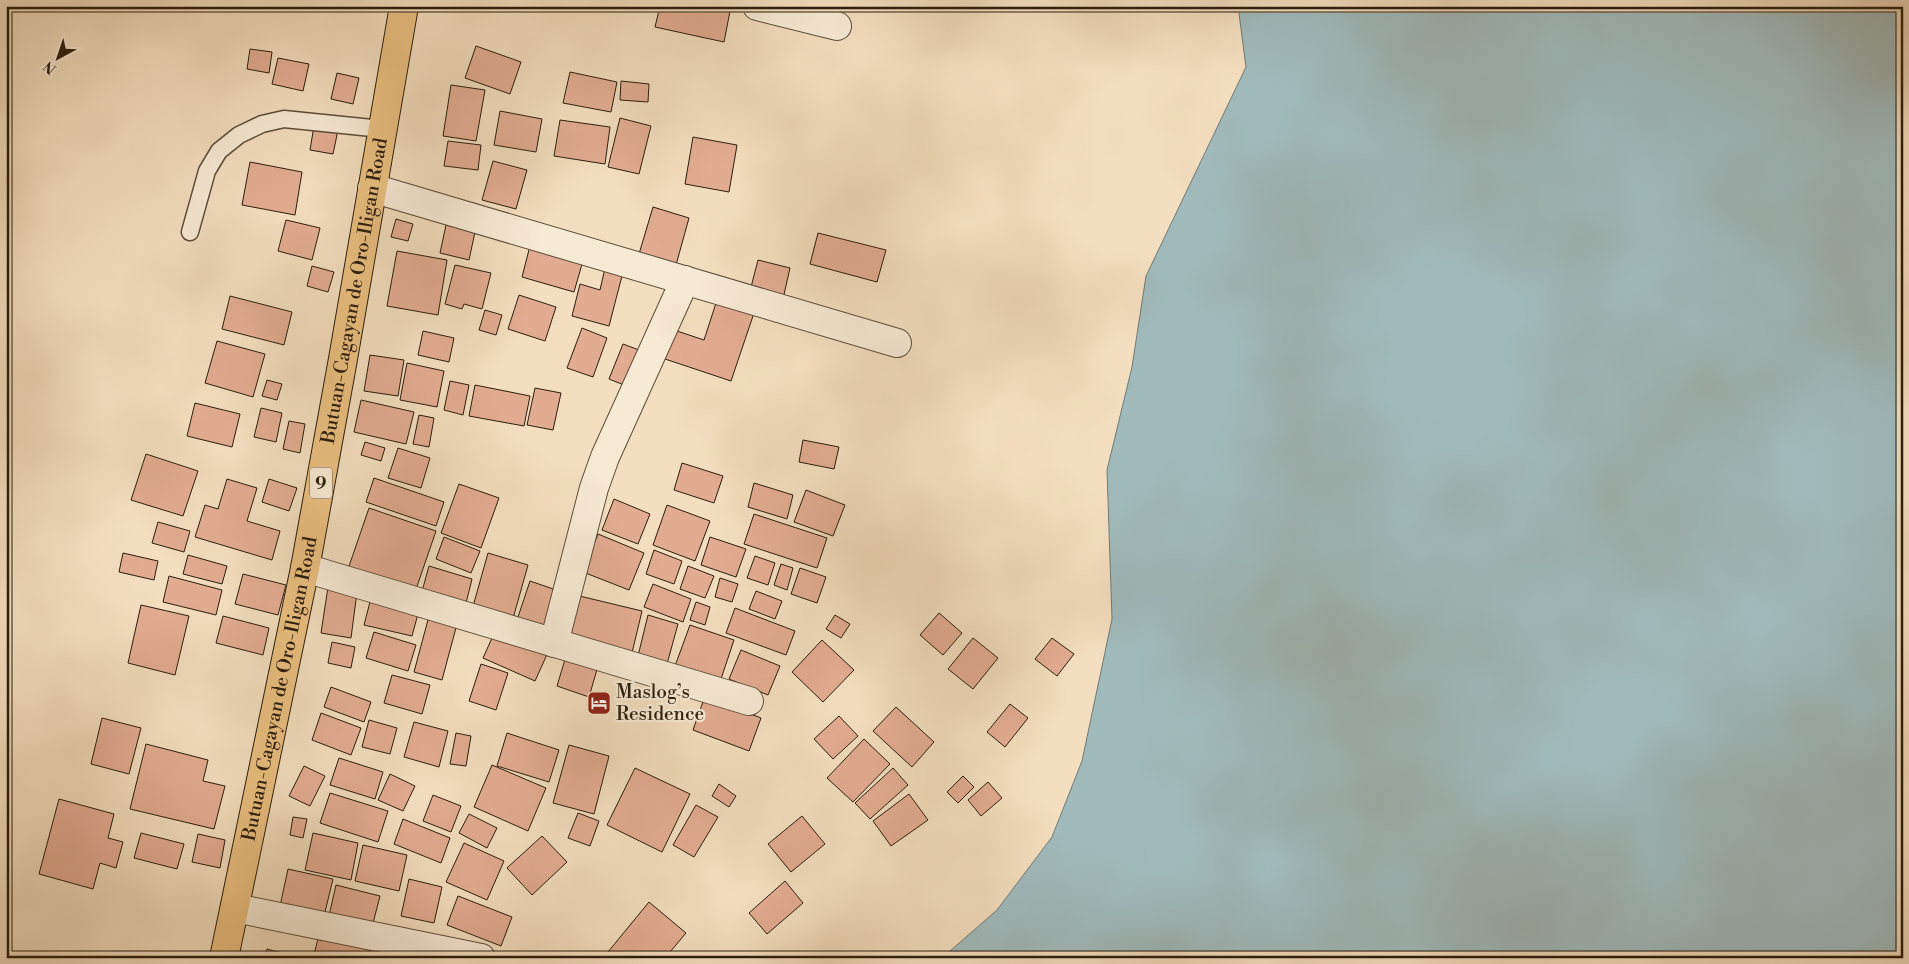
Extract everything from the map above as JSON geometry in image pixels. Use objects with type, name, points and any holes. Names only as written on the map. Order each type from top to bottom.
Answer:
[{"type":"highway","name":"Butuan-Cagayan de Oro-Iligan Road","points":[[224,958],[305,568],[404,6]]},
{"type":"street","points":[[757,6],[837,26]]},
{"type":"street","points":[[372,188],[897,343]]},
{"type":"street","points":[[554,643],[591,497],[605,457],[684,280]]},
{"type":"street","points":[[305,568],[749,701]]},
{"type":"street","points":[[235,908],[481,958]]},
{"type":"lane","points":[[190,232],[207,171],[219,151],[239,134],[262,124],[284,119],[382,128]]},
{"type":"water","points":[[1238,6],[1903,6],[1903,958],[942,958],[997,910],[1052,837],[1082,761],[1112,619],[1107,470],[1132,367],[1146,276],[1246,67]]},
{"type":"building","points":[[660,6],[731,6],[724,42],[655,27]]},
{"type":"building","points":[[476,46],[521,62],[510,94],[465,78]]},
{"type":"building","points":[[250,49],[272,52],[269,73],[247,69]]},
{"type":"building","points":[[278,58],[309,64],[303,91],[272,84]]},
{"type":"building","points":[[570,72],[617,82],[611,112],[563,103]]},
{"type":"building","points":[[337,73],[359,78],[353,104],[331,99]]},
{"type":"building","points":[[621,81],[649,84],[648,102],[620,100]]},
{"type":"building","points":[[451,85],[485,90],[476,141],[443,136]]},
{"type":"building","points":[[500,111],[542,119],[536,152],[494,145]]},
{"type":"building","points":[[620,118],[651,126],[639,174],[608,167]]},
{"type":"building","points":[[560,120],[610,127],[605,164],[554,156]]},
{"type":"building","points":[[314,126],[338,130],[333,154],[310,150]]},
{"type":"building","points":[[693,137],[737,145],[729,192],[685,184]]},
{"type":"building","points":[[448,141],[481,145],[478,170],[444,166]]},
{"type":"building","points":[[493,161],[527,170],[516,209],[482,200]]},
{"type":"building","points":[[250,162],[302,172],[295,215],[242,205]]},
{"type":"building","points":[[653,207],[689,218],[676,265],[639,254]]},
{"type":"building","points":[[396,219],[413,224],[408,241],[391,237]]},
{"type":"building","points":[[286,220],[320,228],[312,260],[278,251]]},
{"type":"building","points":[[446,225],[475,232],[469,260],[440,253]]},
{"type":"building","points":[[818,233],[886,250],[877,282],[810,264]]},
{"type":"building","points":[[531,242],[584,257],[574,292],[522,277]]},
{"type":"building","points":[[397,251],[447,260],[438,315],[387,306]]},
{"type":"building","points":[[758,260],[790,268],[783,299],[750,291]]},
{"type":"building","points":[[455,265],[491,273],[482,309],[464,304],[462,309],[445,304]]},
{"type":"building","points":[[312,266],[334,272],[328,292],[307,286]]},
{"type":"building","points":[[605,268],[623,272],[609,326],[572,316],[580,284],[600,290]]},
{"type":"building","points":[[519,295],[556,307],[545,341],[508,329]]},
{"type":"building","points":[[230,296],[292,312],[284,345],[222,329]]},
{"type":"building","points":[[717,300],[754,313],[731,381],[659,357],[668,328],[704,340]]},
{"type":"building","points":[[485,310],[502,315],[496,335],[479,330]]},
{"type":"building","points":[[582,328],[607,338],[593,377],[567,368]]},
{"type":"building","points":[[423,331],[454,338],[449,362],[418,355]]},
{"type":"building","points":[[217,341],[265,354],[253,397],[205,383]]},
{"type":"building","points":[[623,344],[647,353],[634,389],[609,379]]},
{"type":"building","points":[[370,355],[404,360],[398,396],[364,391]]},
{"type":"building","points":[[407,363],[444,371],[437,407],[400,400]]},
{"type":"building","points":[[267,380],[282,384],[277,400],[262,396]]},
{"type":"building","points":[[450,381],[469,385],[463,415],[444,410]]},
{"type":"building","points":[[475,385],[530,396],[524,426],[469,416]]},
{"type":"building","points":[[535,388],[561,393],[553,430],[527,425]]},
{"type":"building","points":[[361,400],[414,412],[406,444],[354,432]]},
{"type":"building","points":[[195,403],[240,414],[232,447],[187,436]]},
{"type":"building","points":[[261,408],[282,413],[276,442],[254,437]]},
{"type":"building","points":[[419,415],[434,418],[429,447],[413,444]]},
{"type":"building","points":[[289,421],[305,424],[300,453],[283,449]]},
{"type":"building","points":[[803,440],[839,447],[834,469],[799,462]]},
{"type":"building","points":[[365,442],[385,448],[381,461],[361,455]]},
{"type":"building","points":[[398,448],[430,458],[421,488],[388,478]]},
{"type":"building","points":[[146,454],[198,471],[183,516],[131,500]]},
{"type":"building","points":[[682,463],[723,476],[714,503],[674,490]]},
{"type":"building","points":[[374,478],[444,502],[436,526],[366,502]]},
{"type":"building","points":[[227,479],[257,488],[247,521],[280,531],[272,560],[195,537],[205,505],[218,509]]},
{"type":"building","points":[[269,479],[297,488],[289,511],[262,502]]},
{"type":"building","points":[[754,483],[793,495],[787,519],[748,507]]},
{"type":"building","points":[[459,484],[499,498],[481,548],[441,533]]},
{"type":"building","points":[[806,490],[845,505],[833,536],[794,522]]},
{"type":"building","points":[[614,499],[650,514],[638,544],[602,530]]},
{"type":"building","points":[[667,505],[710,521],[695,561],[653,545]]},
{"type":"building","points":[[369,508],[436,531],[414,595],[347,572]]},
{"type":"building","points":[[754,514],[827,538],[817,568],[744,544]]},
{"type":"building","points":[[158,522],[190,531],[184,552],[152,543]]},
{"type":"building","points":[[598,534],[644,553],[629,590],[583,572]]},
{"type":"building","points":[[444,537],[480,551],[471,573],[436,559]]},
{"type":"building","points":[[710,537],[746,549],[736,577],[701,565]]},
{"type":"building","points":[[654,550],[682,561],[674,584],[646,574]]},
{"type":"building","points":[[123,553],[158,561],[154,580],[119,572]]},
{"type":"building","points":[[488,553],[528,565],[512,622],[472,610]]},
{"type":"building","points":[[188,555],[227,566],[222,584],[183,574]]},
{"type":"building","points":[[755,556],[775,563],[768,585],[747,578]]},
{"type":"building","points":[[781,564],[793,568],[787,590],[774,585]]},
{"type":"building","points":[[429,566],[472,579],[465,607],[421,595]]},
{"type":"building","points":[[688,566],[714,576],[705,598],[680,589]]},
{"type":"building","points":[[800,568],[826,577],[817,603],[791,594]]},
{"type":"building","points":[[243,574],[286,585],[278,615],[235,604]]},
{"type":"building","points":[[169,576],[222,590],[216,615],[163,602]]},
{"type":"building","points":[[720,578],[738,584],[732,602],[715,597]]},
{"type":"building","points":[[530,581],[562,592],[549,631],[517,620]]},
{"type":"building","points":[[653,584],[691,599],[683,622],[644,607]]},
{"type":"building","points":[[328,587],[357,592],[351,638],[321,633]]},
{"type":"building","points":[[756,591],[782,601],[775,619],[749,609]]},
{"type":"building","points":[[567,593],[642,611],[631,657],[556,638]]},
{"type":"building","points":[[371,598],[419,610],[412,636],[364,625]]},
{"type":"building","points":[[696,602],[710,607],[705,625],[690,620]]},
{"type":"building","points":[[141,605],[189,616],[175,675],[128,663]]},
{"type":"building","points":[[735,608],[795,631],[786,655],[726,633]]},
{"type":"building","points":[[939,613],[962,633],[943,655],[920,635]]},
{"type":"building","points":[[648,615],[678,624],[667,664],[638,656]]},
{"type":"building","points":[[835,615],[850,624],[841,638],[826,629]]},
{"type":"building","points":[[223,616],[269,628],[263,655],[216,643]]},
{"type":"building","points":[[429,616],[457,624],[442,680],[414,672]]},
{"type":"building","points":[[690,625],[734,640],[720,682],[675,666]]},
{"type":"building","points":[[497,627],[549,650],[535,681],[483,658]]},
{"type":"building","points":[[374,632],[416,645],[408,671],[366,658]]},
{"type":"building","points":[[973,638],[998,658],[973,689],[948,669]]},
{"type":"building","points":[[1052,638],[1074,654],[1057,676],[1035,659]]},
{"type":"building","points":[[822,640],[854,670],[823,702],[792,672]]},
{"type":"building","points":[[332,642],[355,647],[351,668],[328,663]]},
{"type":"building","points":[[741,650],[780,666],[768,695],[729,679]]},
{"type":"building","points":[[566,656],[598,666],[589,697],[557,686]]},
{"type":"building","points":[[481,664],[508,673],[496,710],[469,701]]},
{"type":"building","points":[[392,675],[430,685],[422,714],[384,703]]},
{"type":"building","points":[[331,687],[371,702],[364,722],[324,707]]},
{"type":"building","points":[[705,696],[761,718],[749,751],[693,730]]},
{"type":"building","points":[[1010,704],[1028,718],[1005,747],[987,732]]},
{"type":"building","points":[[896,707],[934,742],[912,767],[873,731]]},
{"type":"building","points":[[321,713],[361,728],[351,755],[312,740]]},
{"type":"building","points":[[839,716],[858,736],[833,759],[814,739]]},
{"type":"building","points":[[102,718],[141,728],[129,774],[91,764]]},
{"type":"building","points":[[369,720],[397,728],[390,754],[362,747]]},
{"type":"building","points":[[414,722],[448,731],[439,767],[404,757]]},
{"type":"building","points":[[456,733],[471,736],[466,766],[450,764]]},
{"type":"building","points":[[507,733],[559,750],[549,782],[497,766]]},
{"type":"building","points":[[864,739],[890,764],[853,802],[827,778]]},
{"type":"building","points":[[146,744],[208,760],[203,781],[225,786],[214,829],[130,809]]},
{"type":"building","points":[[569,745],[609,756],[594,814],[553,803]]},
{"type":"building","points":[[339,758],[383,772],[375,799],[330,785]]},
{"type":"building","points":[[492,765],[546,788],[528,831],[474,807]]},
{"type":"building","points":[[304,766],[325,776],[310,806],[289,796]]},
{"type":"building","points":[[635,768],[690,794],[662,852],[607,825]]},
{"type":"building","points":[[893,768],[908,785],[870,819],[855,803]]},
{"type":"building","points":[[390,774],[415,786],[403,811],[378,800]]},
{"type":"building","points":[[963,776],[974,787],[958,803],[947,792]]},
{"type":"building","points":[[988,782],[1002,798],[981,816],[968,800]]},
{"type":"building","points":[[719,784],[736,796],[729,807],[712,796]]},
{"type":"building","points":[[330,793],[388,811],[378,842],[320,823]]},
{"type":"building","points":[[909,794],[928,820],[891,846],[873,821]]},
{"type":"building","points":[[433,795],[461,806],[451,832],[423,821]]},
{"type":"building","points":[[59,799],[114,814],[108,838],[123,842],[116,868],[100,863],[93,889],[39,874]]},
{"type":"building","points":[[696,805],[718,817],[694,857],[673,845]]},
{"type":"building","points":[[578,813],[599,821],[590,846],[568,838]]},
{"type":"building","points":[[469,814],[497,828],[487,848],[459,833]]},
{"type":"building","points":[[802,816],[825,844],[791,872],[768,844]]},
{"type":"building","points":[[293,817],[307,819],[303,838],[290,835]]},
{"type":"building","points":[[403,819],[450,838],[441,863],[394,844]]},
{"type":"building","points":[[141,833],[184,844],[177,869],[134,858]]},
{"type":"building","points":[[313,833],[358,843],[351,880],[305,870]]},
{"type":"building","points":[[198,834],[225,840],[220,868],[192,862]]},
{"type":"building","points":[[542,836],[567,862],[532,895],[507,868]]},
{"type":"building","points":[[464,843],[504,861],[487,900],[446,882]]},
{"type":"building","points":[[363,845],[407,855],[399,891],[355,881]]},
{"type":"building","points":[[288,869],[333,879],[324,916],[280,906]]},
{"type":"building","points":[[409,879],[442,887],[434,923],[401,916]]},
{"type":"building","points":[[785,881],[803,903],[767,934],[749,913]]},
{"type":"building","points":[[336,885],[380,896],[371,931],[328,920]]},
{"type":"building","points":[[458,896],[512,917],[501,946],[447,925]]},
{"type":"building","points":[[649,902],[686,933],[665,958],[603,958]]},
{"type":"building","points":[[325,931],[372,943],[368,958],[313,958],[318,939],[322,941]]},
{"type":"building","points":[[267,949],[301,958],[265,958]]},
{"type":"place","name":"Maslog’s Residence","points":[[599,703]]}]
